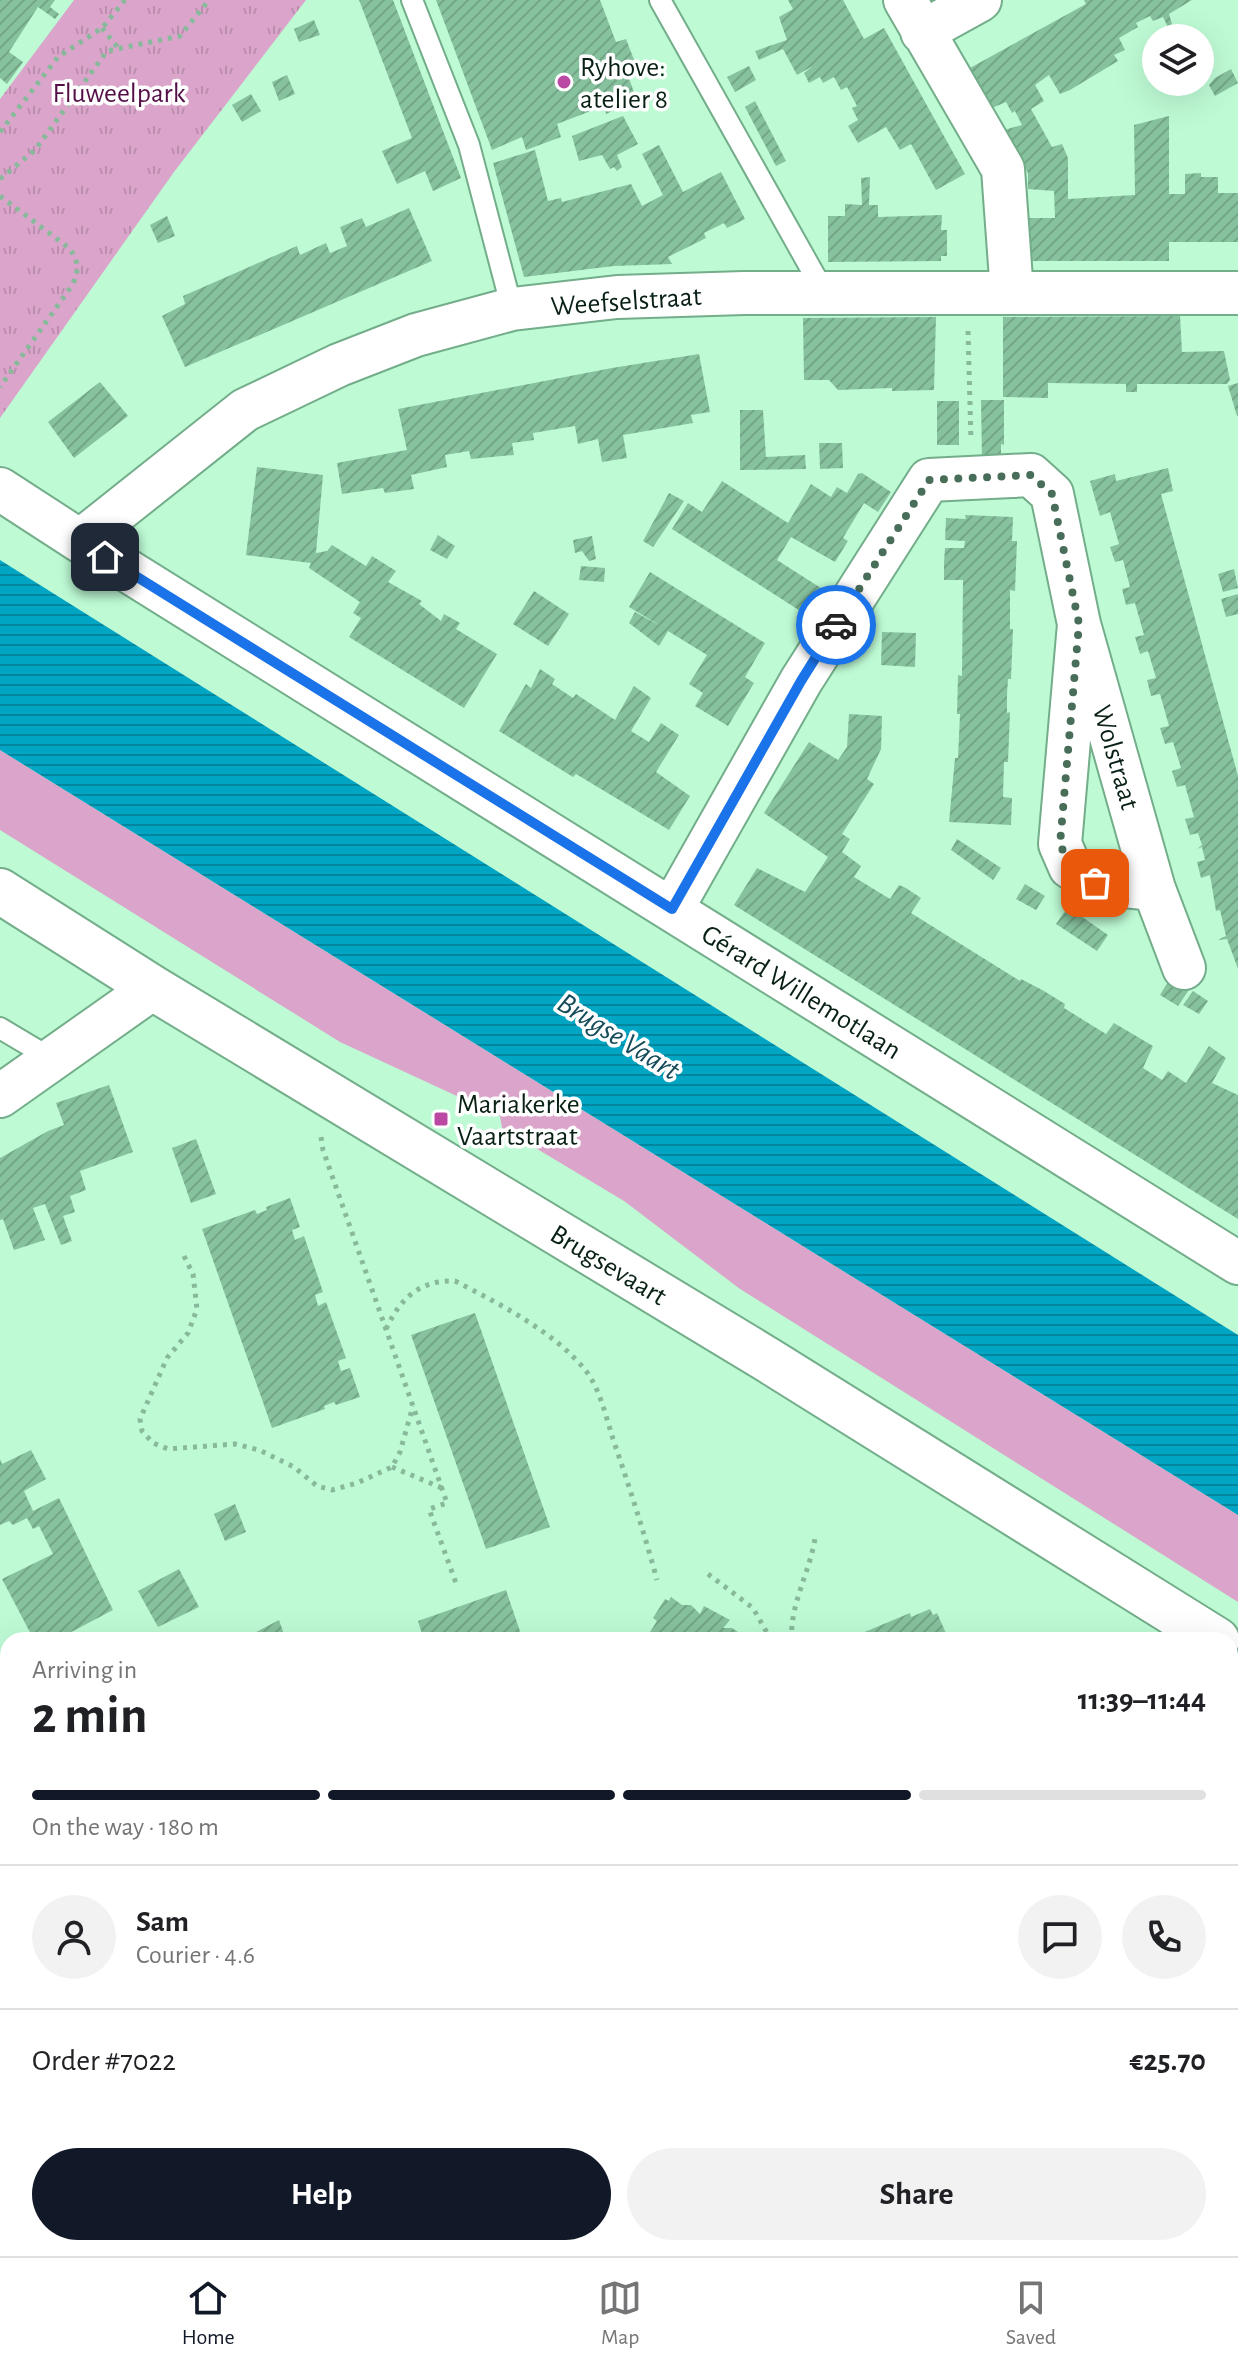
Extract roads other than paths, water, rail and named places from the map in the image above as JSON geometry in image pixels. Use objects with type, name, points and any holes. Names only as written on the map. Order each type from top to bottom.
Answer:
[{"type":"main road","name":"Brugsevaart","points":[[0,891],[153,988],[768,1360],[1204,1632]]},
{"type":"street","points":[[980,0],[914,16],[1003,169],[1012,293]]},
{"type":"street","name":"Weefselstraat","points":[[80,541],[245,410],[416,335],[512,309],[617,297],[824,292],[1238,293]]},
{"type":"street","name":"Wolstraat","points":[[672,909],[801,681],[929,480],[1031,475],[1052,494],[1079,624],[1154,889],[1184,968]]},
{"type":"street","name":"Gérard Willemotlaan","points":[[0,489],[1238,1263]]},
{"type":"street","name":"Wolstraat","points":[[1079,624],[1060,844],[1070,867],[1095,883],[1154,889]]},
{"type":"street","points":[[0,1096],[153,988]]},
{"type":"lane","points":[[412,0],[469,145],[512,309]]},
{"type":"lane","points":[[660,0],[824,292]]},
{"type":"lane","points":[[0,1028],[52,1059]]},
{"type":"water","name":"Brugse Vaart","points":[[0,560],[1238,1335],[1238,1515],[0,750]]},
{"type":"place","name":"Ryhove: atelier 8","points":[[564,82]]},
{"type":"place","name":"Mariakerke Vaartstraat","points":[[441,1119]]},
{"type":"park label","name":"Fluweelpark","points":[[119,92]]}]
